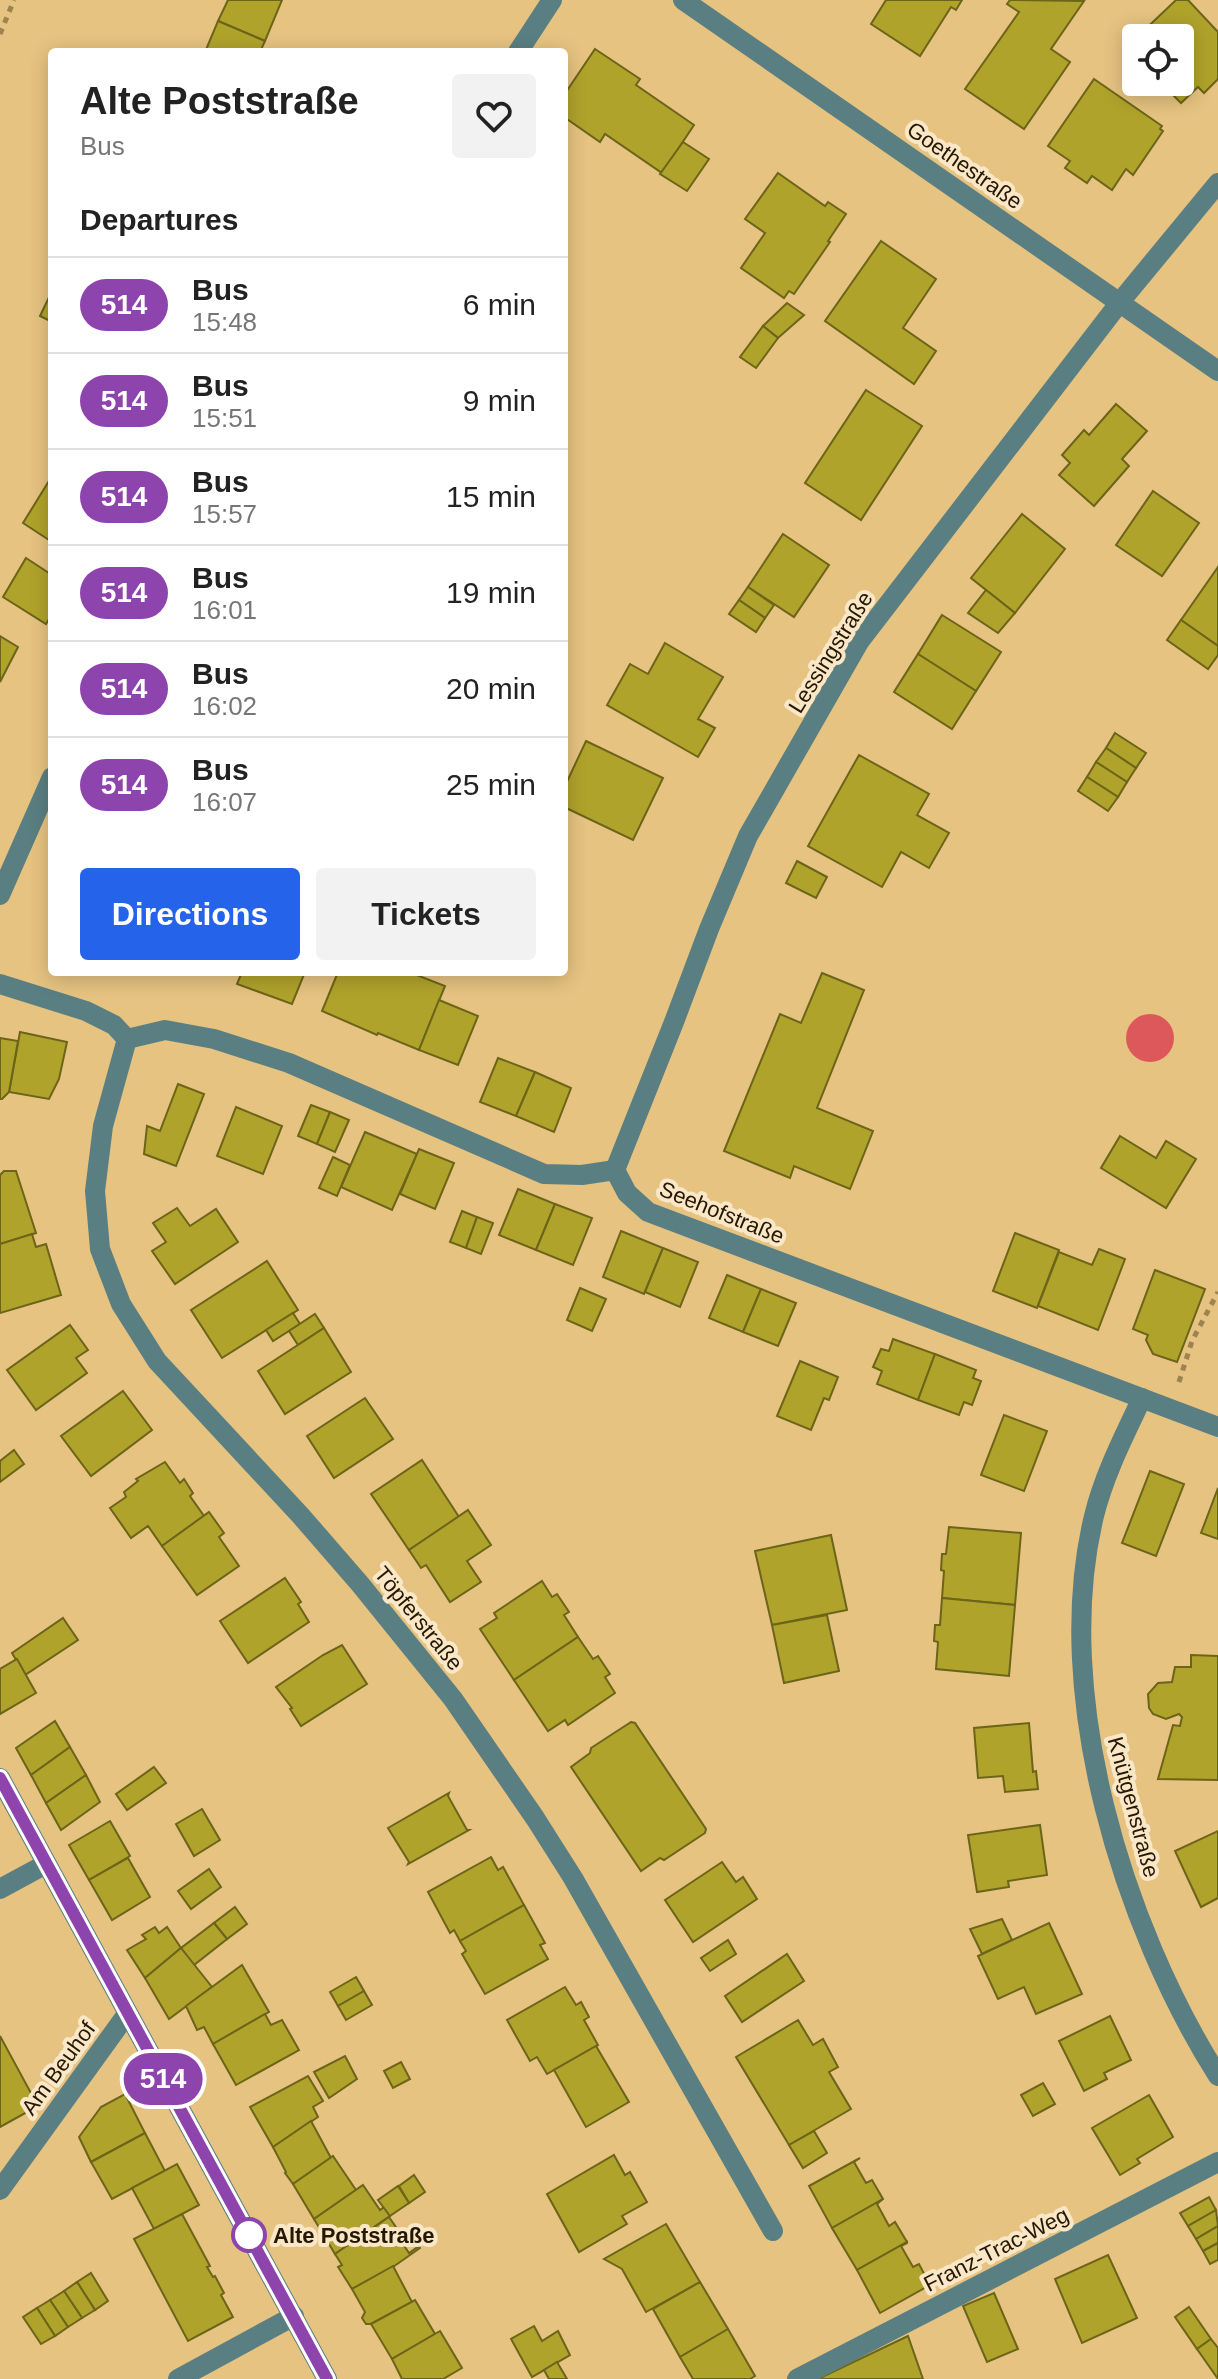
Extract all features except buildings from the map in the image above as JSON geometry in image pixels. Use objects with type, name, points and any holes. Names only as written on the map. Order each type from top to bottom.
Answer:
[{"type":"street","points":[[521,48],[552,0]]},
{"type":"street","name":"Goethestraße","points":[[683,0],[1218,371]]},
{"type":"street","name":"Lessingstraße","points":[[615,1170],[748,836],[859,642],[1120,302],[1218,183]]},
{"type":"street","points":[[0,895],[48,786]]},
{"type":"street","points":[[0,984],[86,1011],[114,1025],[127,1039],[165,1030],[214,1039],[289,1063],[544,1174],[582,1175],[615,1170]]},
{"type":"street","name":"Töpferstraße","points":[[127,1039],[103,1126],[95,1191],[100,1249],[121,1304],[157,1361],[301,1516],[453,1699],[573,1878],[773,2231]]},
{"type":"street","name":"Seehofstraße","points":[[615,1170],[627,1193],[648,1212],[1218,1427]]},
{"type":"street","name":"Knütgenstraße","points":[[1142,1398],[1114,1457],[1094,1514],[1081,1601],[1083,1693],[1096,1776],[1119,1859],[1154,1954],[1197,2043],[1218,2076]]},
{"type":"street","points":[[0,1778],[327,2379]]},
{"type":"street","points":[[0,1889],[46,1864]]},
{"type":"street","name":"Am Beuhof","points":[[0,2190],[127,2014]]},
{"type":"street","name":"Franz-Trac-Weg","points":[[797,2379],[1218,2162]]},
{"type":"street","points":[[178,2379],[294,2316]]},
{"type":"path","points":[[0,34],[14,0]]},
{"type":"path","points":[[1170,1408],[1192,1341],[1218,1292]]},
{"type":"shaded area","points":[[1150,1014],[1167,1021],[1174,1038],[1167,1055],[1150,1062],[1133,1055],[1126,1038],[1133,1021]]},
{"type":"bus line","name":"514","points":[[0,1778],[327,2379]]},
{"type":"place","name":"Alte Poststraße","points":[[249,2235]]}]
